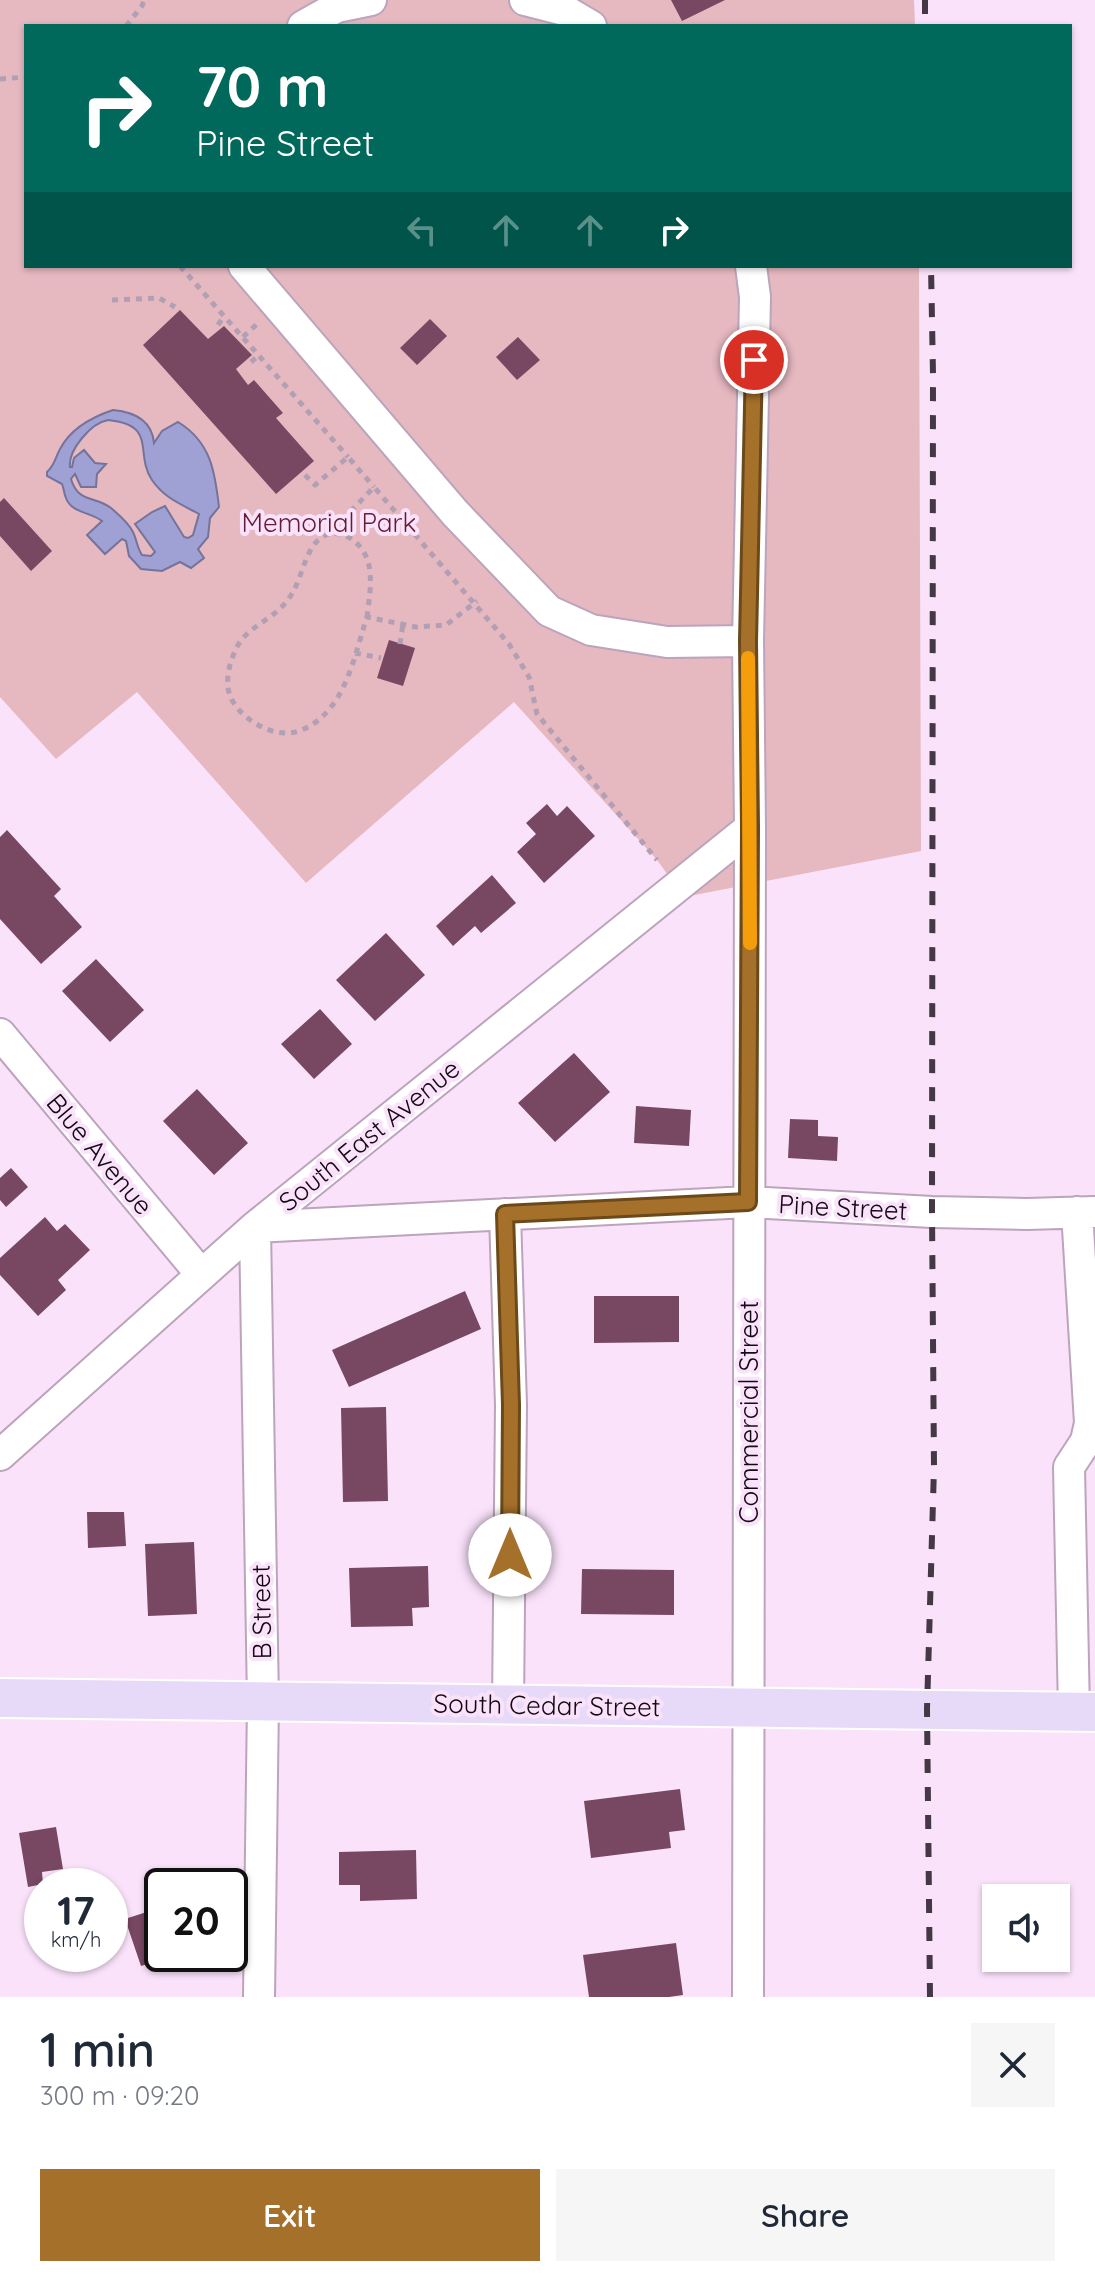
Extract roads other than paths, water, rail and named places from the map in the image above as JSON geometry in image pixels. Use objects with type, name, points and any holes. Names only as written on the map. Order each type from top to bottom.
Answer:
[{"type":"main road","name":"South Cedar Street","points":[[0,1698],[1085,1712]]},
{"type":"street","points":[[307,24],[337,7],[371,0]]},
{"type":"street","points":[[525,0],[564,10],[588,24]]},
{"type":"street","points":[[246,268],[455,513],[549,611],[591,630],[667,642],[748,641]]},
{"type":"street","name":"Commercial Street","points":[[748,1997],[748,641],[755,297],[751,268]]},
{"type":"street","name":"South East Avenue","points":[[0,1455],[255,1227],[750,828]]},
{"type":"street","name":"Blue Avenue","points":[[0,1034],[201,1274]]},
{"type":"street","name":"Pine Street","points":[[255,1227],[748,1202],[932,1212],[1086,1212]]},
{"type":"street","points":[[1085,1712],[1069,1467],[1086,1441],[1090,1423],[1086,1212]]},
{"type":"street","points":[[505,1214],[511,1405],[508,1705]]},
{"type":"street","name":"B Street","points":[[255,1227],[263,1702],[259,1997]]},
{"type":"water","points":[[113,410],[135,415],[146,423],[154,443],[162,431],[178,422],[204,448],[213,470],[219,507],[210,518],[208,537],[198,549],[204,558],[191,568],[180,562],[162,571],[141,569],[129,556],[126,541],[122,539],[105,554],[87,535],[102,521],[72,507],[62,484],[47,476],[70,435],[83,424]],"holes":[[[101,422],[124,423],[139,434],[152,480],[173,500],[199,514],[193,535],[188,538],[184,537],[165,506],[135,524],[155,552],[151,556],[142,555],[133,532],[123,519],[105,504],[83,496],[71,479],[75,474],[81,487],[96,487],[97,474],[106,464],[95,463],[84,450],[74,458],[70,467],[73,453],[88,432]]]},
{"type":"railway","points":[[925,0],[925,24]]},
{"type":"railway","points":[[930,1997],[927,1709],[934,1467],[931,268]]},
{"type":"park label","name":"Memorial Park","points":[[329,522]]}]
